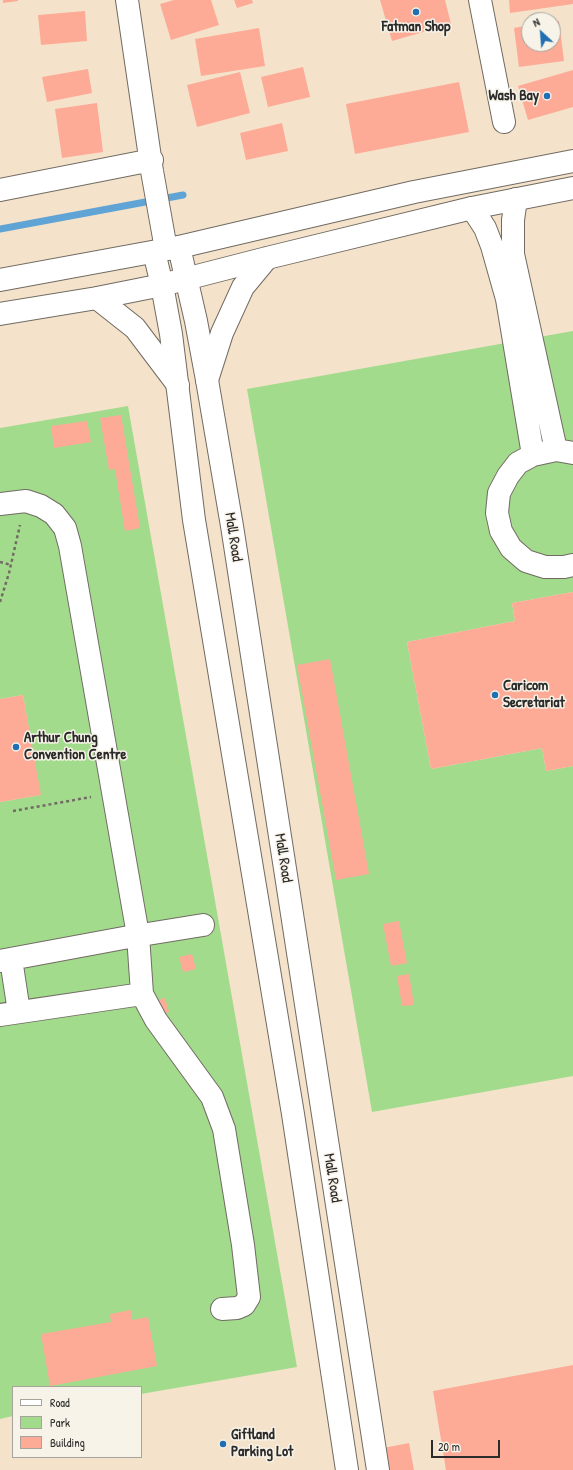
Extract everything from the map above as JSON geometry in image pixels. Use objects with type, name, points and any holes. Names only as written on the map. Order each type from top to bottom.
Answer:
[{"type":"street","points":[[127,0],[152,166],[166,246]]},
{"type":"street","points":[[480,0],[504,122]]},
{"type":"street","points":[[0,280],[166,246],[414,192],[573,161]]},
{"type":"street","points":[[0,190],[152,166]]},
{"type":"street","points":[[0,314],[97,298],[162,285],[472,208],[573,188]]},
{"type":"street","points":[[516,199],[513,220],[513,254],[564,452],[533,455],[518,463],[508,476],[499,493],[496,512],[501,532],[511,548],[526,561],[545,567],[564,568],[573,565]]},
{"type":"street","points":[[472,208],[485,228],[492,246],[507,299],[533,455]]},
{"type":"street","name":"Mall Road","points":[[166,246],[187,278],[207,380],[233,534],[378,1470]]},
{"type":"street","name":"Mall Road","points":[[166,246],[162,285],[178,385],[194,520],[293,1114],[347,1470]]},
{"type":"street","points":[[207,380],[222,334],[243,287],[268,258]]},
{"type":"street","points":[[97,298],[135,328],[178,385]]},
{"type":"street","points":[[0,504],[26,501],[41,506],[54,514],[65,528],[71,554],[138,936],[142,994],[156,1020],[212,1097],[224,1129],[242,1238],[249,1297],[244,1305],[237,1308],[222,1309]]},
{"type":"street","points":[[142,994],[10,1014],[6,960],[138,936],[203,926]]},
{"type":"path","points":[[0,602],[11,566],[26,501]]},
{"type":"path","points":[[0,562],[11,566]]},
{"type":"path","points":[[13,811],[113,793]]},
{"type":"green space","points":[[573,331],[573,592],[512,603],[515,621],[407,642],[431,769],[542,748],[546,771],[573,766],[573,1076],[372,1112],[247,389]]},
{"type":"green space","points":[[128,406],[297,1367],[142,1394],[142,1386],[12,1386],[12,1416],[0,1419],[0,802],[40,795],[23,695],[0,699],[0,428]]},
{"type":"building","points":[[3,0],[18,0],[18,1],[3,3]]},
{"type":"building","points":[[174,0],[211,0],[219,25],[171,40],[160,4]]},
{"type":"building","points":[[234,0],[252,0],[253,3],[237,8]]},
{"type":"building","name":"Fatman Shop","points":[[380,0],[445,0],[451,24],[392,41]]},
{"type":"building","points":[[509,0],[573,0],[573,4],[510,13]]},
{"type":"building","points":[[85,11],[87,41],[41,45],[38,15]]},
{"type":"building","points":[[521,27],[521,52],[561,52],[561,37],[564,61],[519,67],[514,28]]},
{"type":"building","points":[[259,28],[265,66],[201,76],[195,39]]},
{"type":"building","points":[[303,67],[310,97],[268,107],[261,77]]},
{"type":"building","points":[[88,69],[92,93],[47,102],[42,77]]},
{"type":"building","name":"Wash Bay","points":[[573,70],[573,107],[528,120],[518,86]]},
{"type":"building","points":[[240,72],[250,113],[197,127],[187,85]]},
{"type":"building","points":[[459,82],[469,132],[355,154],[346,104]]},
{"type":"building","points":[[97,103],[103,152],[62,158],[55,109]]},
{"type":"building","points":[[282,123],[288,151],[246,160],[240,133]]},
{"type":"building","points":[[121,415],[140,528],[125,531],[115,469],[109,470],[100,418]]},
{"type":"building","points":[[87,421],[91,442],[54,448],[51,426]]},
{"type":"building","name":"Caricom Secretariat","points":[[573,592],[573,766],[546,771],[542,748],[431,769],[407,642],[515,621],[512,603]]},
{"type":"building","points":[[330,659],[369,874],[336,880],[297,665]]},
{"type":"building","name":"Arthur Chung Convention Centre","points":[[23,695],[41,795],[0,802],[0,699]]},
{"type":"building","points":[[399,921],[407,963],[391,966],[383,924]]},
{"type":"building","points":[[192,954],[196,969],[183,972],[179,957]]},
{"type":"building","points":[[409,974],[414,1005],[402,1006],[397,976]]},
{"type":"building","points":[[165,998],[169,1012],[159,1015],[155,1001]]},
{"type":"building","points":[[131,1310],[132,1320],[148,1317],[157,1366],[50,1386],[41,1334],[111,1322],[110,1314]]},
{"type":"building","points":[[573,1365],[573,1470],[446,1470],[433,1391]]},
{"type":"building","points":[[409,1443],[414,1470],[382,1470],[378,1449]]},
{"type":"waterway","points":[[0,229],[183,195]]},
{"type":"place","name":"Fatman Shop","points":[[416,12]]},
{"type":"place","name":"Wash Bay","points":[[547,96]]},
{"type":"place","name":"Caricom Secretariat","points":[[495,695]]},
{"type":"place","name":"Arthur Chung Convention Centre","points":[[16,747]]},
{"type":"place","name":"Giftland Parking Lot","points":[[223,1444]]}]
